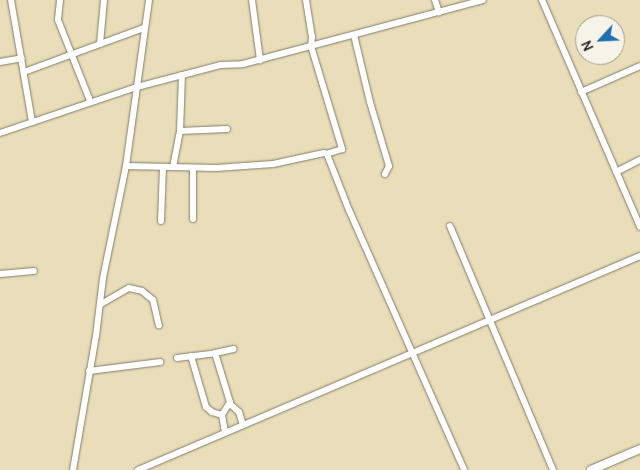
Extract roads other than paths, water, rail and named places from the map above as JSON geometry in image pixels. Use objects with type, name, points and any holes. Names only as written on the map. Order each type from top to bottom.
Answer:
[{"type":"street","points":[[11,0],[32,122]]},
{"type":"street","points":[[60,0],[58,20],[90,101]]},
{"type":"street","points":[[100,44],[104,0]]},
{"type":"street","points":[[72,470],[101,304],[109,245],[126,166],[149,0]]},
{"type":"street","points":[[252,0],[260,60]]},
{"type":"street","points":[[126,166],[193,168],[272,164],[324,152],[327,154],[342,148],[311,46],[312,37],[306,0]]},
{"type":"street","points":[[435,0],[439,12]]},
{"type":"street","points":[[0,133],[90,101],[137,87],[220,65],[244,64],[260,60],[483,0]]},
{"type":"street","points":[[542,0],[640,227]]},
{"type":"street","points":[[24,72],[144,28]]},
{"type":"street","points":[[354,35],[370,102],[389,166],[385,174]]},
{"type":"street","points":[[0,62],[22,58]]},
{"type":"street","points":[[581,92],[640,66]]},
{"type":"street","points":[[173,167],[180,131],[182,75]]},
{"type":"street","points":[[180,131],[227,129]]},
{"type":"street","points":[[327,154],[412,354],[464,470]]},
{"type":"street","points":[[616,172],[640,160]]},
{"type":"street","points":[[161,221],[163,167]]},
{"type":"street","points":[[193,168],[193,219]]},
{"type":"street","points":[[450,226],[553,470]]},
{"type":"street","points":[[138,470],[640,256]]},
{"type":"street","points":[[0,274],[34,271]]},
{"type":"street","points":[[101,304],[129,288],[142,291],[153,300],[159,325]]},
{"type":"street","points":[[177,358],[234,349]]},
{"type":"street","points":[[215,353],[230,404],[239,412],[243,425]]},
{"type":"street","points":[[191,356],[206,407],[212,412],[222,415]]},
{"type":"street","points":[[89,370],[160,362]]},
{"type":"street","points":[[225,432],[222,415],[230,404]]},
{"type":"street","points":[[591,470],[640,449]]}]
